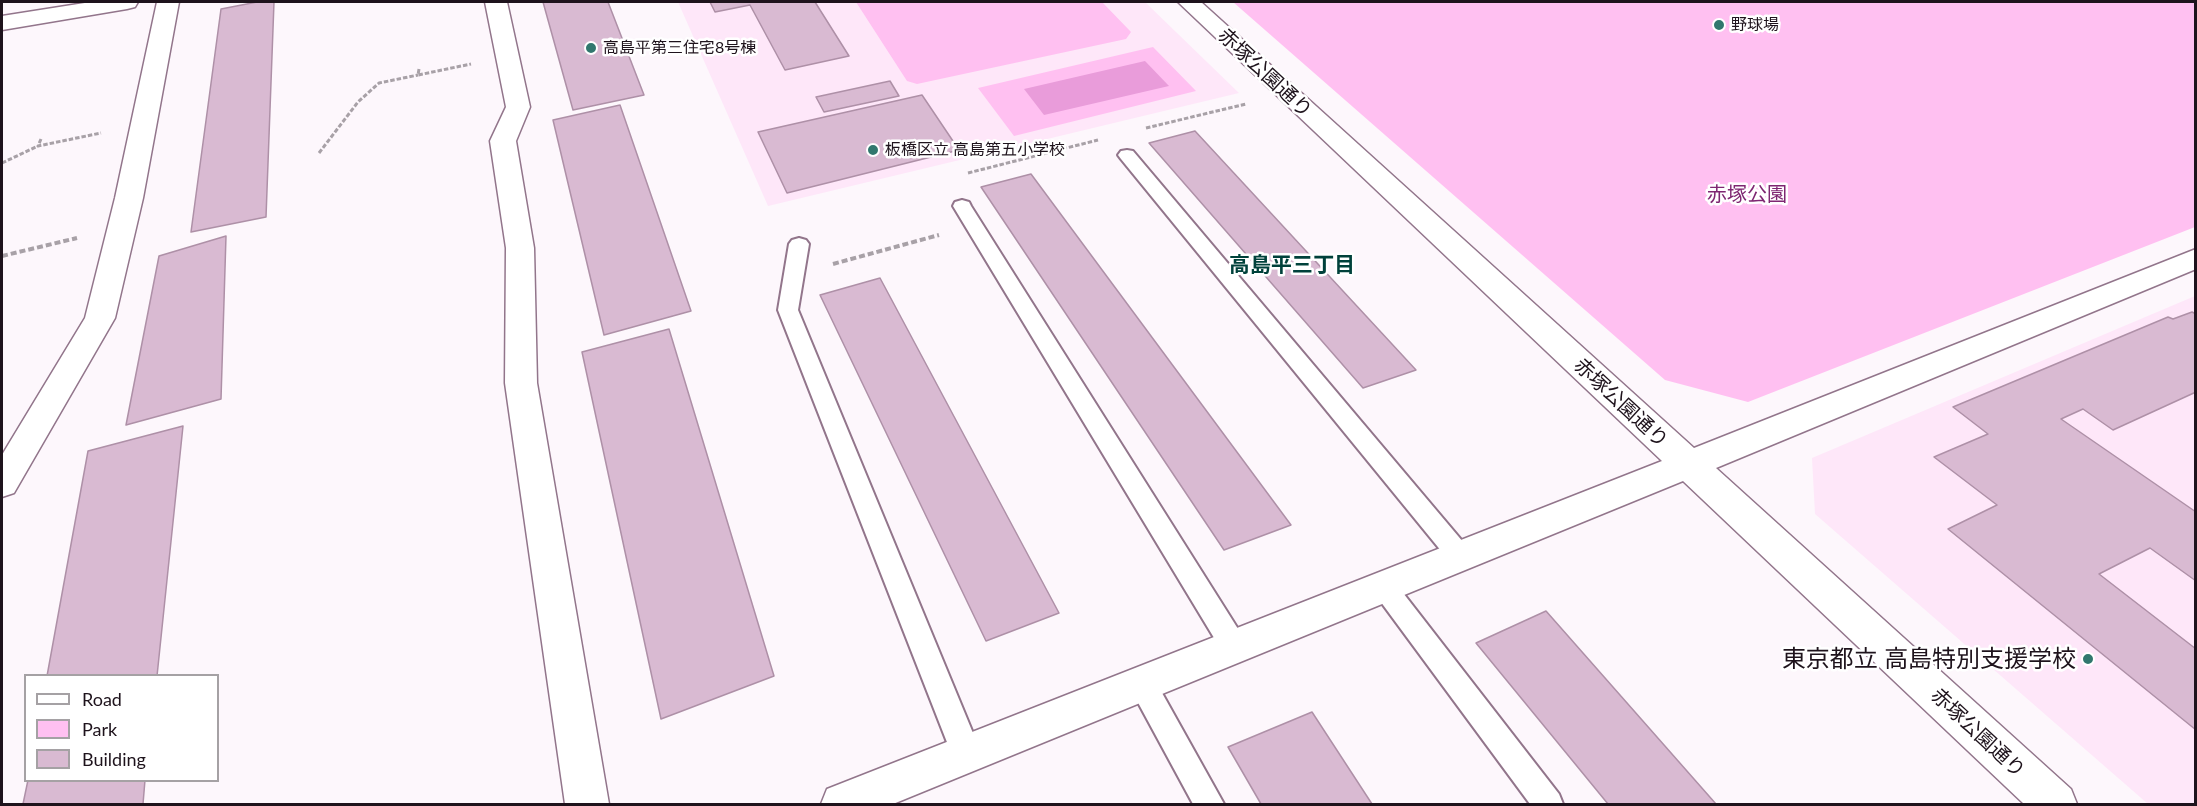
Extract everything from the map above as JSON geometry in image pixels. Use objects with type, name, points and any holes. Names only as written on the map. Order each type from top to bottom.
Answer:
[{"type":"street","points":[[2,23],[127,2]]},
{"type":"street","points":[[2,484],[100,318],[122,227],[168,2]]},
{"type":"street","points":[[496,2],[518,107],[503,141],[520,248],[521,383],[587,804]]},
{"type":"street","name":"赤塚公園通り","points":[[1189,2],[2055,804]]},
{"type":"street","points":[[851,803],[2196,258]]},
{"type":"lane","points":[[1127,155],[1460,556]]},
{"type":"lane","points":[[968,216],[1235,648]]},
{"type":"lane","points":[[799,244],[788,310],[967,755]]},
{"type":"lane","points":[[1384,587],[1548,804]]},
{"type":"lane","points":[[1142,684],[1209,804]]},
{"type":"path","points":[[319,153],[358,102],[379,84],[418,75]]},
{"type":"path","points":[[1144,129],[1256,101]]},
{"type":"path","points":[[2,163],[38,146],[143,125]]},
{"type":"path","points":[[38,146],[41,139]]},
{"type":"path","points":[[793,275],[968,216],[945,178],[1100,140]]},
{"type":"path","points":[[2,256],[122,227]]},
{"type":"shaded area","name":"板橋区立 高島第五小学校","points":[[678,2],[1145,2],[1239,93],[768,206]]},
{"type":"shaded area","points":[[1145,61],[1169,86],[1044,115],[1024,89]]},
{"type":"shaded area","name":"東京都立 高島特別支援学校","points":[[2195,296],[2195,804],[2148,804],[1815,514],[1812,458]]},
{"type":"green space","points":[[856,2],[1102,2],[1131,32],[1126,39],[917,84],[907,81]]},
{"type":"green space","name":"赤塚公園","points":[[1233,2],[2195,2],[2195,227],[1748,402],[1665,380]]},
{"type":"green space","points":[[1153,47],[1196,91],[1014,136],[978,88]]},
{"type":"building","points":[[257,2],[274,2],[266,217],[191,232],[221,9]]},
{"type":"building","name":"高島平第三住宅8号棟","points":[[543,2],[608,2],[644,95],[573,110]]},
{"type":"building","points":[[710,2],[815,2],[849,56],[785,70],[750,5],[715,12]]},
{"type":"building","points":[[890,81],[899,96],[824,112],[816,97]]},
{"type":"building","points":[[922,95],[959,150],[787,193],[758,132]]},
{"type":"building","points":[[620,105],[691,311],[604,335],[553,120]]},
{"type":"building","points":[[1195,131],[1416,370],[1363,388],[1149,143]]},
{"type":"building","points":[[1031,174],[1291,525],[1224,550],[981,187]]},
{"type":"building","points":[[226,236],[221,399],[126,425],[159,256]]},
{"type":"building","points":[[880,278],[1059,613],[986,641],[820,295]]},
{"type":"building","points":[[2192,312],[2196,314],[2196,392],[2113,430],[2083,409],[2061,419],[2196,512],[2196,581],[2150,548],[2099,574],[2196,649],[2196,730],[1948,529],[1997,505],[1934,457],[1988,434],[1953,407],[2168,317],[2173,319]]},
{"type":"building","points":[[669,329],[774,676],[661,719],[582,352]]},
{"type":"building","points":[[183,426],[157,674],[47,674],[88,451]]},
{"type":"building","points":[[1546,611],[1716,804],[1608,804],[1476,643]]},
{"type":"building","points":[[1312,712],[1372,804],[1261,804],[1228,747]]},
{"type":"building","points":[[28,782],[145,782],[143,804],[23,804]]},
{"type":"place","name":"野球場","points":[[1719,25]]},
{"type":"place","name":"高島平第三住宅8号棟","points":[[591,48]]},
{"type":"place","name":"板橋区立 高島第五小学校","points":[[873,150]]},
{"type":"place","name":"東京都立 高島特別支援学校","points":[[2088,659]]},
{"type":"district","name":"高島平三丁目","points":[[1292,265]]}]
